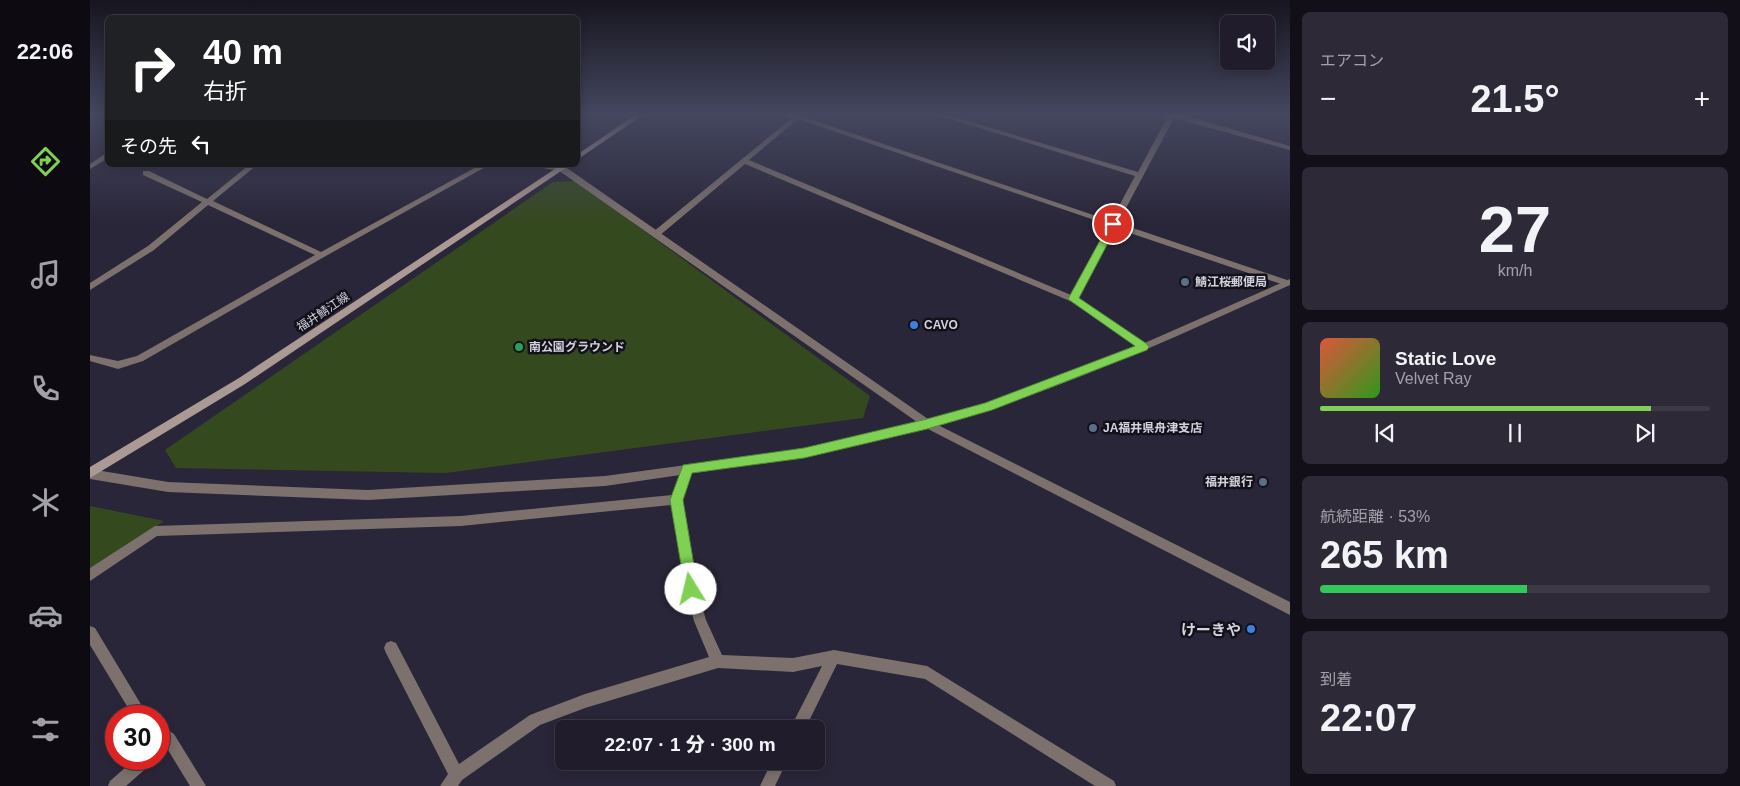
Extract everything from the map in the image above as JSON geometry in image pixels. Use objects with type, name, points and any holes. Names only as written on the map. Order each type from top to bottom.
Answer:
[{"type":"main road","name":"福井鯖江線","points":[[90,473],[242,380],[564,167]]},
{"type":"street","points":[[656,234],[758,150]]},
{"type":"street","points":[[899,150],[1288,282]]},
{"type":"street","points":[[1055,150],[1139,175]]},
{"type":"street","points":[[1073,299],[1151,150]]},
{"type":"street","points":[[90,167],[105,156]]},
{"type":"street","points":[[745,161],[1073,299],[1143,347]]},
{"type":"street","points":[[90,287],[151,248],[251,167]]},
{"type":"street","points":[[90,358],[118,366],[140,359],[321,255],[481,167]]},
{"type":"street","points":[[564,167],[656,234],[927,424],[1290,609]]},
{"type":"street","points":[[146,173],[321,255]]},
{"type":"street","points":[[90,473],[168,487],[368,496],[605,481],[804,453],[927,424],[988,407],[1143,347],[1288,282]]},
{"type":"street","points":[[687,469],[676,500],[691,589],[700,621],[718,661]]},
{"type":"street","points":[[90,576],[155,531],[461,521],[676,500]]},
{"type":"street","points":[[90,633],[133,705]]},
{"type":"street","points":[[391,648],[452,781],[534,720],[586,701],[718,661],[792,665],[834,657],[927,673],[1109,786]]},
{"type":"street","points":[[802,720],[834,657]]},
{"type":"street","points":[[170,750],[199,786]]},
{"type":"street","points":[[114,786],[133,770]]},
{"type":"street","points":[[767,786],[775,770]]},
{"type":"green space","name":"南公園グラウンド","points":[[576,181],[870,396],[863,418],[446,473],[176,468],[165,450],[553,182]]},
{"type":"green space","points":[[90,506],[164,521],[90,572]]},
{"type":"place","name":"鯖江桜郵便局","points":[[1185,282]]},
{"type":"place","name":"CAVO","points":[[914,325]]},
{"type":"place","name":"南公園グラウンド","points":[[519,347]]},
{"type":"place","name":"JA福井県舟津支店","points":[[1093,428]]},
{"type":"place","name":"福井銀行","points":[[1263,482]]},
{"type":"place","name":"けーきや","points":[[1251,629]]},
{"type":"route","points":[[691,589],[676,500],[687,469],[804,453],[927,424],[988,407],[1143,347],[1073,299],[1113,224]]}]
